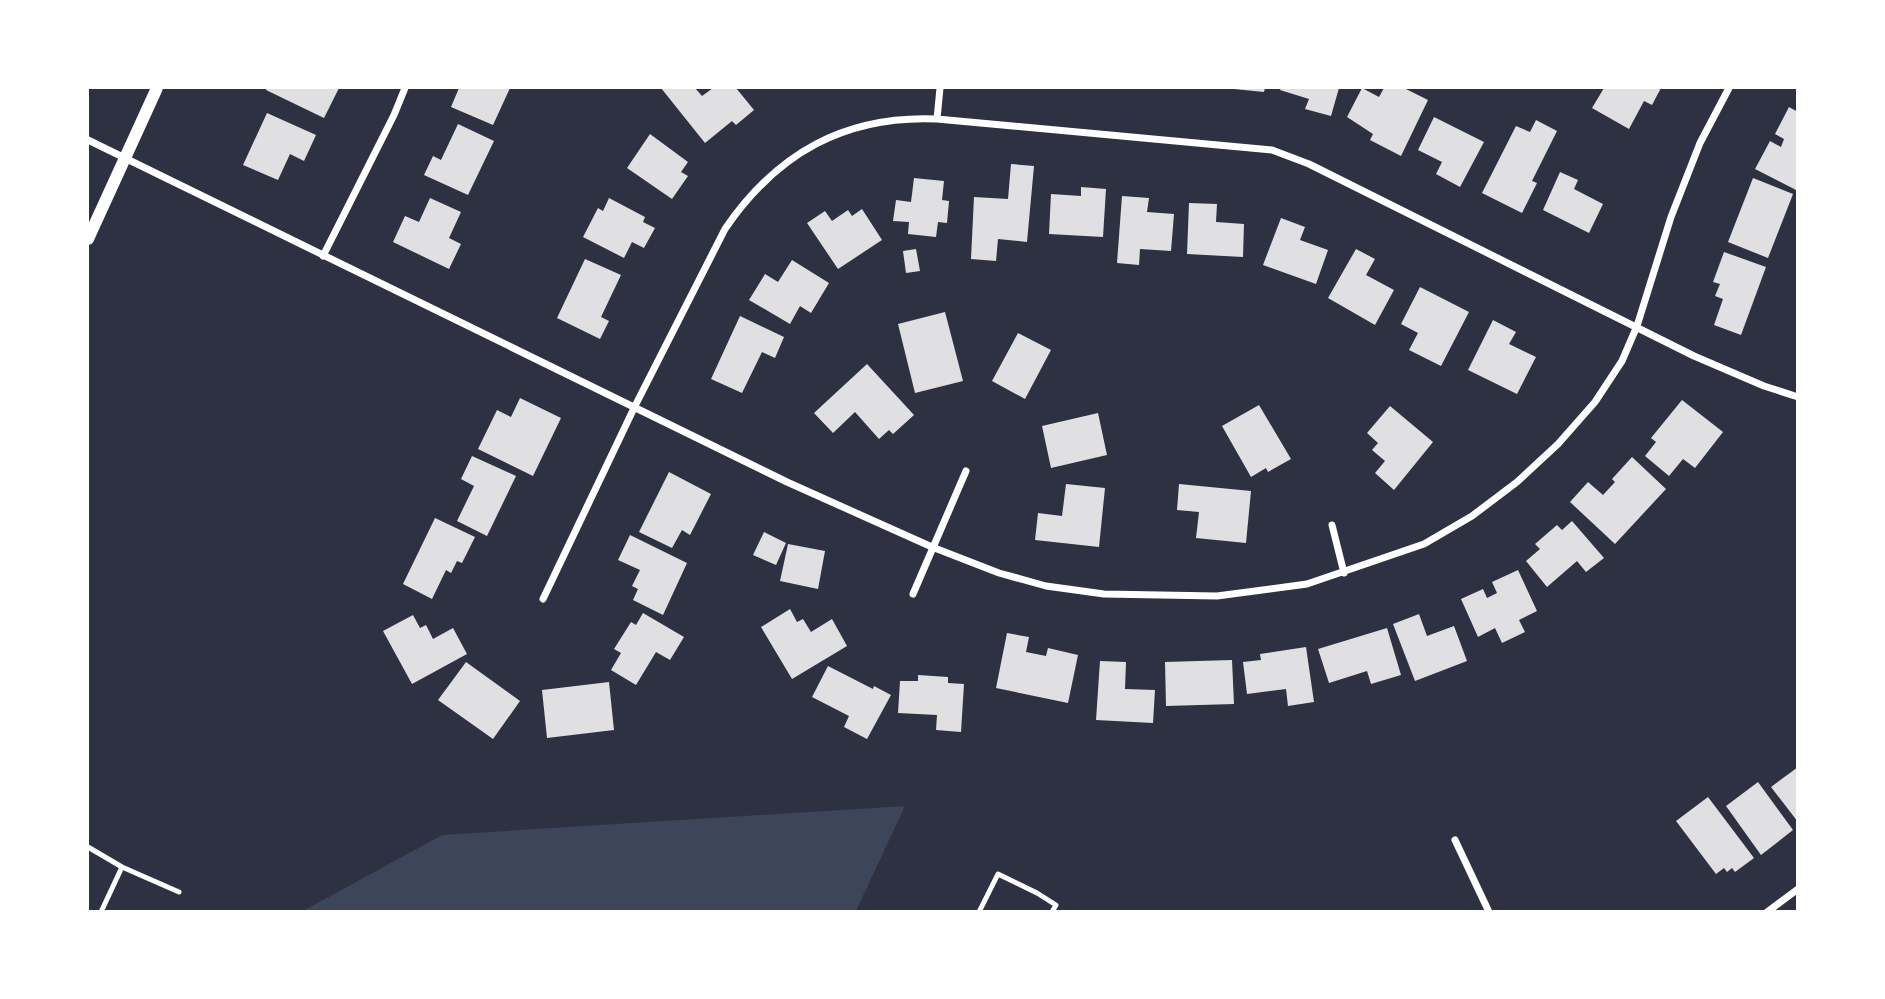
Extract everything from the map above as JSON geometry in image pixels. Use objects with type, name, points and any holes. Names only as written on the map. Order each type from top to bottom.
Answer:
[{"type":"street","points":[[88,239],[157,88]]},
{"type":"street","points":[[323,256],[405,88]]},
{"type":"street","points":[[937,119],[940,88]]},
{"type":"street","points":[[88,140],[787,482],[932,547],[999,573],[1046,586],[1104,594],[1217,596],[1307,584],[1423,544],[1472,516],[1517,482],[1558,444],[1595,402],[1622,361],[1637,326],[1671,217],[1700,143],[1729,88]]},
{"type":"street","points":[[543,599],[635,406],[725,229],[772,173],[811,146],[856,127],[903,117],[1272,150],[1309,164],[1694,356],[1797,397]]},
{"type":"street","points":[[914,594],[966,471]]},
{"type":"street","points":[[1332,526],[1344,573]]},
{"type":"street","points":[[1455,840],[1489,912]]},
{"type":"street","points":[[1767,912],[1797,889]]},
{"type":"lane","points":[[88,847],[122,867],[179,892]]},
{"type":"lane","points":[[102,912],[122,867]]},
{"type":"lane","points":[[979,912],[998,874],[1056,905],[1052,912]]},
{"type":"shaded area","points":[[905,806],[856,911],[303,911],[442,835]]},
{"type":"building","points":[[339,88],[324,118],[266,90]]},
{"type":"building","points":[[459,88],[510,88],[493,125],[451,107]]},
{"type":"building","points":[[661,88],[695,88],[702,96],[713,88],[736,88],[754,110],[736,125],[732,121],[705,143]]},
{"type":"building","points":[[1234,88],[1265,88],[1264,92]]},
{"type":"building","points":[[1339,88],[1331,116],[1305,109],[1309,99],[1280,90]]},
{"type":"building","points":[[1362,88],[1379,97],[1384,88],[1404,88],[1428,100],[1401,156],[1370,140],[1373,134],[1347,117]]},
{"type":"building","points":[[1604,88],[1661,88],[1652,105],[1644,101],[1629,129],[1592,108]]},
{"type":"building","points":[[1789,107],[1798,112],[1798,191],[1755,169],[1770,141],[1781,147],[1784,139],[1775,134]]},
{"type":"building","points":[[267,113],[316,135],[304,161],[290,154],[278,180],[243,165]]},
{"type":"building","points":[[1434,117],[1484,142],[1460,187],[1436,174],[1442,162],[1418,150]]},
{"type":"building","points":[[1536,120],[1557,131],[1532,181],[1537,183],[1522,213],[1482,193],[1516,126],[1530,132]]},
{"type":"building","points":[[458,124],[494,141],[468,195],[424,175],[433,156],[441,160]]},
{"type":"building","points":[[650,134],[688,162],[681,172],[688,176],[672,199],[627,168]]},
{"type":"building","points":[[1011,164],[1034,166],[1027,242],[998,239],[996,261],[971,259],[974,197],[1008,199]]},
{"type":"building","points":[[1560,172],[1578,180],[1574,189],[1603,204],[1589,233],[1543,210]]},
{"type":"building","points":[[914,178],[944,181],[942,200],[949,201],[947,223],[938,222],[936,237],[908,234],[909,222],[893,221],[896,200],[911,202]]},
{"type":"building","points":[[1753,178],[1793,194],[1768,258],[1728,242]]},
{"type":"building","points":[[1081,187],[1106,189],[1103,237],[1049,234],[1051,194],[1081,196]]},
{"type":"building","points":[[1122,196],[1149,198],[1147,212],[1174,214],[1171,251],[1140,249],[1139,265],[1117,263]]},
{"type":"building","points":[[430,198],[461,212],[449,238],[461,244],[449,269],[393,242],[405,216],[419,222]]},
{"type":"building","points":[[609,198],[645,217],[643,222],[655,228],[644,248],[632,242],[624,258],[583,237],[598,208],[603,211]]},
{"type":"building","points":[[1189,203],[1217,204],[1216,222],[1244,224],[1243,257],[1187,254]]},
{"type":"building","points":[[862,209],[882,240],[838,269],[807,223],[825,211],[832,221],[848,210],[852,216]]},
{"type":"building","points":[[1281,218],[1305,227],[1300,240],[1328,250],[1316,284],[1263,265]]},
{"type":"building","points":[[916,249],[920,271],[906,273],[903,251]]},
{"type":"building","points":[[1356,249],[1375,259],[1366,275],[1394,290],[1375,325],[1328,298]]},
{"type":"building","points":[[1724,252],[1766,267],[1741,335],[1714,325],[1723,299],[1715,296],[1720,284],[1713,282]]},
{"type":"building","points":[[585,259],[621,275],[601,317],[609,321],[600,339],[557,318]]},
{"type":"building","points":[[792,260],[829,283],[811,313],[800,306],[790,324],[749,300],[765,274],[778,282]]},
{"type":"building","points":[[1420,287],[1469,312],[1441,366],[1409,350],[1418,333],[1401,324]]},
{"type":"building","points":[[945,312],[963,381],[915,393],[898,324]]},
{"type":"building","points":[[740,316],[784,337],[775,358],[762,352],[742,393],[711,379]]},
{"type":"building","points":[[1493,320],[1516,332],[1509,344],[1536,357],[1517,394],[1468,370]]},
{"type":"building","points":[[1018,333],[1051,350],[1025,399],[992,381]]},
{"type":"building","points":[[867,364],[914,415],[893,434],[889,430],[879,439],[855,412],[833,433],[814,413]]},
{"type":"building","points":[[520,398],[561,418],[533,476],[478,449],[497,410],[511,417]]},
{"type":"building","points":[[1682,400],[1723,432],[1695,468],[1683,459],[1669,476],[1645,456],[1656,442],[1651,438]]},
{"type":"building","points":[[1259,405],[1291,459],[1268,472],[1266,468],[1251,477],[1222,426]]},
{"type":"building","points":[[1390,406],[1433,442],[1394,490],[1375,473],[1385,461],[1372,450],[1378,443],[1367,433]]},
{"type":"building","points":[[1098,413],[1107,455],[1051,468],[1042,426]]},
{"type":"building","points":[[472,456],[516,476],[487,536],[457,521],[474,486],[461,479]]},
{"type":"building","points":[[1632,457],[1666,489],[1615,544],[1570,502],[1588,482],[1603,495],[1615,482],[1612,479]]},
{"type":"building","points":[[669,472],[711,494],[690,535],[682,530],[672,548],[639,532]]},
{"type":"building","points":[[1066,484],[1105,488],[1099,547],[1035,540],[1038,513],[1062,516]]},
{"type":"building","points":[[1179,484],[1251,491],[1246,543],[1196,538],[1199,512],[1177,510]]},
{"type":"building","points":[[435,518],[475,537],[462,563],[457,561],[451,573],[446,570],[432,599],[403,584]]},
{"type":"building","points":[[1572,521],[1604,558],[1586,572],[1577,561],[1547,587],[1526,561],[1540,549],[1535,544],[1557,525],[1562,530]]},
{"type":"building","points":[[764,532],[786,543],[776,565],[753,555]]},
{"type":"building","points":[[630,535],[687,563],[663,615],[633,600],[638,589],[632,586],[640,570],[618,560]]},
{"type":"building","points":[[788,544],[825,551],[818,589],[780,581]]},
{"type":"building","points":[[1518,570],[1537,611],[1519,620],[1525,632],[1502,643],[1495,628],[1478,637],[1461,599],[1483,589],[1487,598],[1497,593],[1492,582]]},
{"type":"building","points":[[790,609],[797,622],[803,619],[811,632],[832,619],[847,646],[792,679],[761,627]]},
{"type":"building","points":[[643,613],[684,637],[670,660],[656,652],[636,685],[611,670],[621,653],[614,649],[631,622],[636,625]]},
{"type":"building","points":[[1419,614],[1427,636],[1454,626],[1467,661],[1415,681],[1393,624]]},
{"type":"building","points":[[413,615],[420,628],[426,625],[433,639],[453,628],[467,654],[412,684],[383,631]]},
{"type":"building","points":[[1387,628],[1401,675],[1371,684],[1367,671],[1329,683],[1318,649]]},
{"type":"building","points":[[1007,633],[1029,637],[1026,652],[1046,656],[1048,648],[1078,655],[1068,703],[996,688]]},
{"type":"building","points":[[1306,647],[1314,702],[1288,706],[1286,689],[1247,694],[1243,662],[1261,660],[1260,654]]},
{"type":"building","points":[[1232,660],[1234,704],[1166,706],[1165,662]]},
{"type":"building","points":[[1100,661],[1126,662],[1125,689],[1155,690],[1153,723],[1096,720]]},
{"type":"building","points":[[466,662],[520,701],[493,739],[438,700]]},
{"type":"building","points":[[828,666],[891,695],[867,739],[844,727],[849,716],[812,697]]},
{"type":"building","points":[[918,675],[948,677],[948,683],[964,684],[961,732],[936,730],[937,715],[898,713],[900,681],[918,681]]},
{"type":"building","points":[[609,682],[614,730],[547,738],[542,690]]},
{"type":"building","points":[[1798,767],[1798,822],[1771,787]]},
{"type":"building","points":[[1758,782],[1793,830],[1761,855],[1726,806]]},
{"type":"building","points":[[1708,797],[1754,858],[1735,872],[1732,868],[1727,872],[1724,868],[1716,874],[1676,821]]}]
